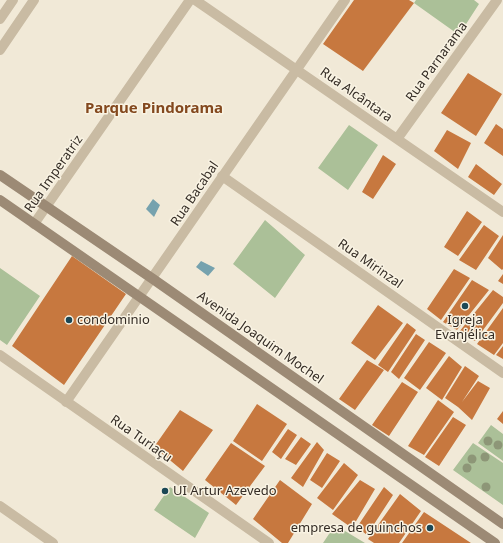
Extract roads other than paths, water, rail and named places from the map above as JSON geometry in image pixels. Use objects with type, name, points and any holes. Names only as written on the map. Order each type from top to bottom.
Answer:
[{"type":"street","points":[[0,19],[13,0]]},
{"type":"street","points":[[0,50],[34,0]]},
{"type":"street","name":"Rua Imperatriz","points":[[34,224],[190,0]]},
{"type":"street","name":"Rua Alcântara","points":[[195,0],[503,212]]},
{"type":"street","name":"Rua Bacabal","points":[[66,402],[140,298],[222,176],[345,0]]},
{"type":"street","name":"Rua Parnarama","points":[[397,139],[497,0]]},
{"type":"street","name":"Avenida Joaquim Mochel","points":[[0,176],[153,279],[503,524]]},
{"type":"street","name":"Rua Mirinzal","points":[[222,176],[503,373]]},
{"type":"street","points":[[0,200],[495,543]]},
{"type":"street","name":"Rua Turiaçu","points":[[0,355],[269,543]]},
{"type":"street","points":[[0,506],[53,543]]},
{"type":"water","points":[[153,199],[160,205],[154,217],[146,209]]},
{"type":"water","points":[[201,261],[215,268],[208,276],[196,267]]},
{"type":"place","name":"Igreja Evanjélica","points":[[465,306]]},
{"type":"place","name":"condominio","points":[[69,320]]},
{"type":"place","name":"UI Artur Azevedo","points":[[165,491]]},
{"type":"place","name":"empresa de guinchos","points":[[430,528]]},
{"type":"district","name":"Parque Pindorama","points":[[154,109]]}]
